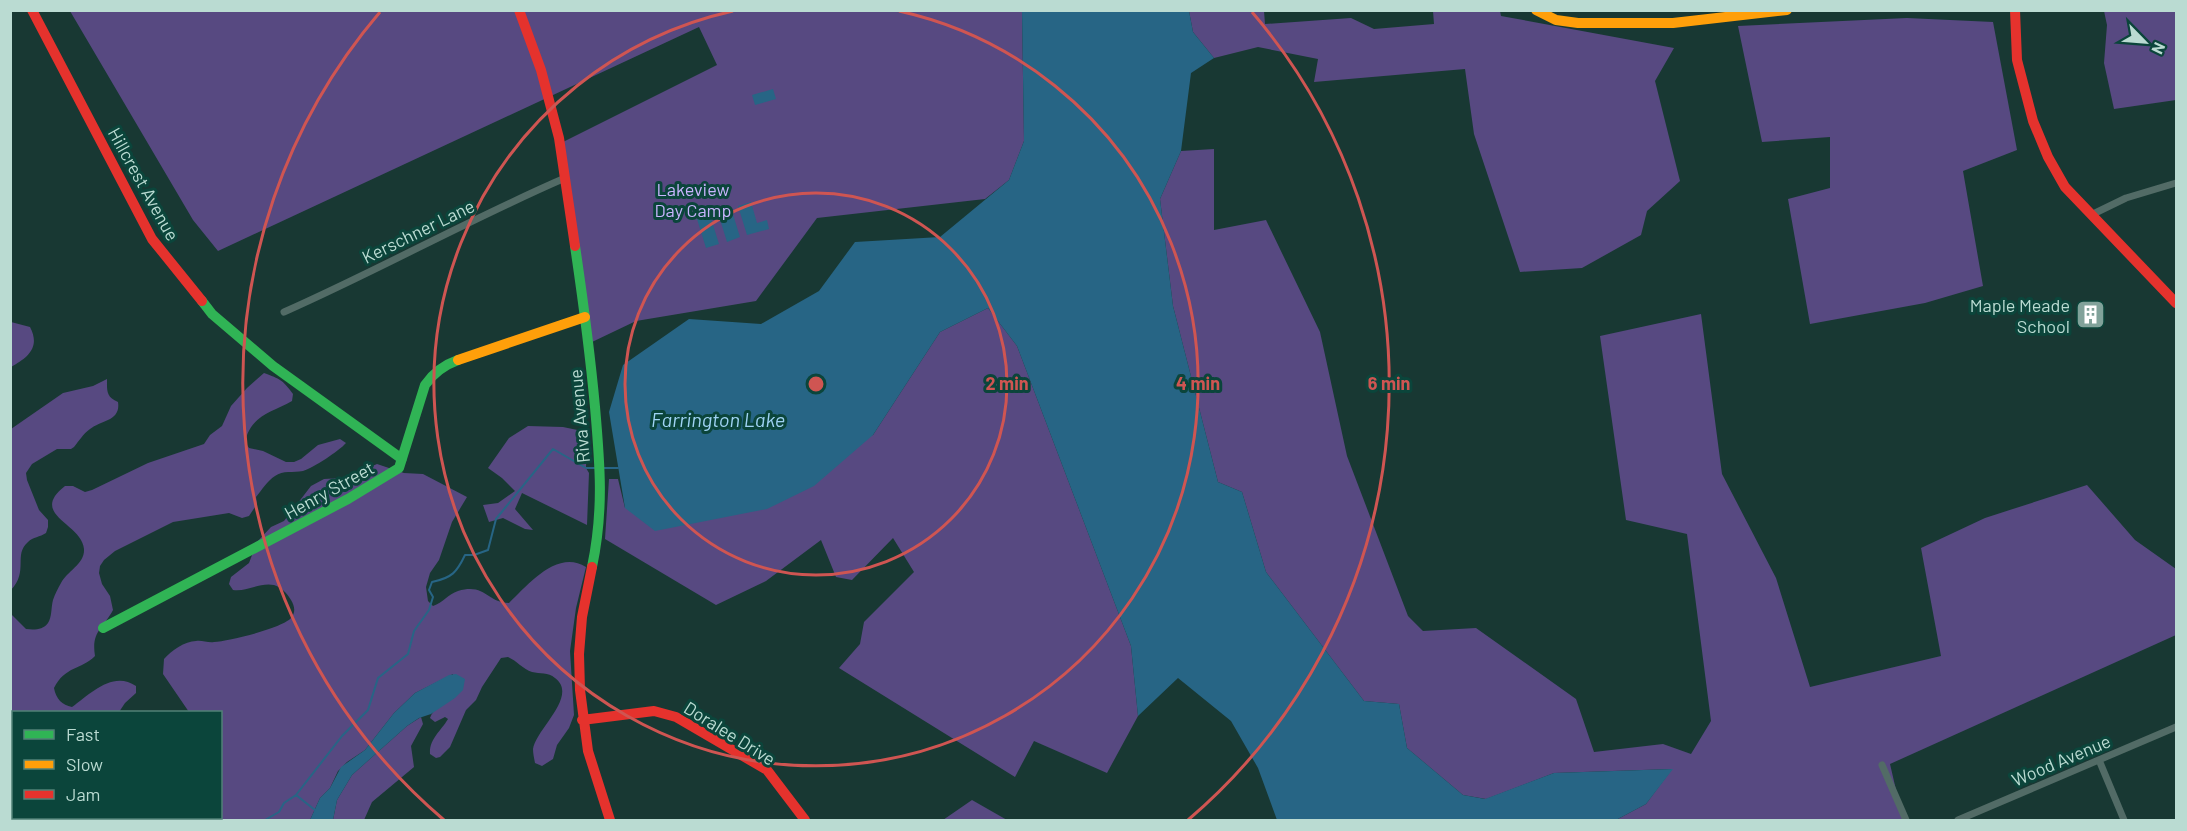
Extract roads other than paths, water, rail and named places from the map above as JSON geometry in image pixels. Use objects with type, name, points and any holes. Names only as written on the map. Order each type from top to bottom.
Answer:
[{"type":"street","name":"Hillcrest Avenue","points":[[32,10],[152,239],[212,314],[273,366],[402,459]]},
{"type":"street","name":"Riva Avenue","points":[[519,10],[541,69],[560,138],[585,317],[600,468],[601,503],[599,532],[582,617],[580,690],[582,720],[595,780],[610,820]]},
{"type":"street","points":[[1536,10],[1556,20],[1578,23],[1673,23],[1786,10]]},
{"type":"street","points":[[2015,10],[2017,60],[2033,121],[2048,157],[2065,187],[2176,303]]},
{"type":"street","name":"Kerschner Lane","points":[[284,312],[507,203],[566,178]]},
{"type":"street","points":[[2091,215],[2126,198],[2176,183]]},
{"type":"street","name":"Henry Street","points":[[103,628],[392,474],[399,468],[425,386],[440,368],[585,317]]},
{"type":"street","name":"Doralee Drive","points":[[582,720],[654,711],[676,717],[767,770],[806,820]]},
{"type":"street","name":"Wood Avenue","points":[[1958,820],[2176,727]]},
{"type":"street","points":[[2099,760],[2124,820]]},
{"type":"street","points":[[1882,765],[1906,820]]},
{"type":"water","name":"Farrington Lake","points":[[1022,11],[1189,11],[1193,32],[1214,58],[1191,73],[1181,151],[1160,199],[1173,306],[1218,482],[1242,492],[1266,572],[1364,701],[1399,704],[1407,748],[1463,795],[1485,799],[1554,773],[1673,769],[1646,804],[1616,820],[1277,820],[1258,768],[1231,721],[1178,678],[1138,716],[1131,646],[1017,346],[988,308],[940,332],[873,435],[814,486],[767,509],[655,531],[625,508],[609,412],[623,365],[689,319],[761,324],[819,291],[855,242],[940,237],[1009,180],[1024,141]]},
{"type":"water","points":[[773,89],[776,99],[755,105],[752,95]]},
{"type":"water","points":[[751,202],[757,223],[767,220],[769,229],[747,235],[738,206]]},
{"type":"water","points":[[731,208],[740,237],[727,242],[718,213]]},
{"type":"water","points":[[710,215],[719,244],[706,248],[697,219]]},
{"type":"water","points":[[456,674],[465,679],[463,690],[431,714],[407,726],[352,775],[337,800],[333,820],[310,820],[320,798],[330,788],[341,767],[365,750],[394,713],[415,693],[449,675]]},
{"type":"waterway","points":[[265,820],[279,812],[284,803],[296,795],[342,736],[368,710],[378,678],[408,654],[414,631],[429,610],[433,597],[429,590],[432,582],[453,573],[465,555],[474,555],[488,550],[496,519],[553,449],[586,468],[597,468]]},
{"type":"waterway","points":[[603,468],[618,468]]},
{"type":"waterway","points":[[296,795],[315,810]]},
{"type":"place","name":"Maple Meade School","points":[[2091,315]]},
{"type":"park label","name":"Lakeview Day Camp","points":[[693,199]]}]
